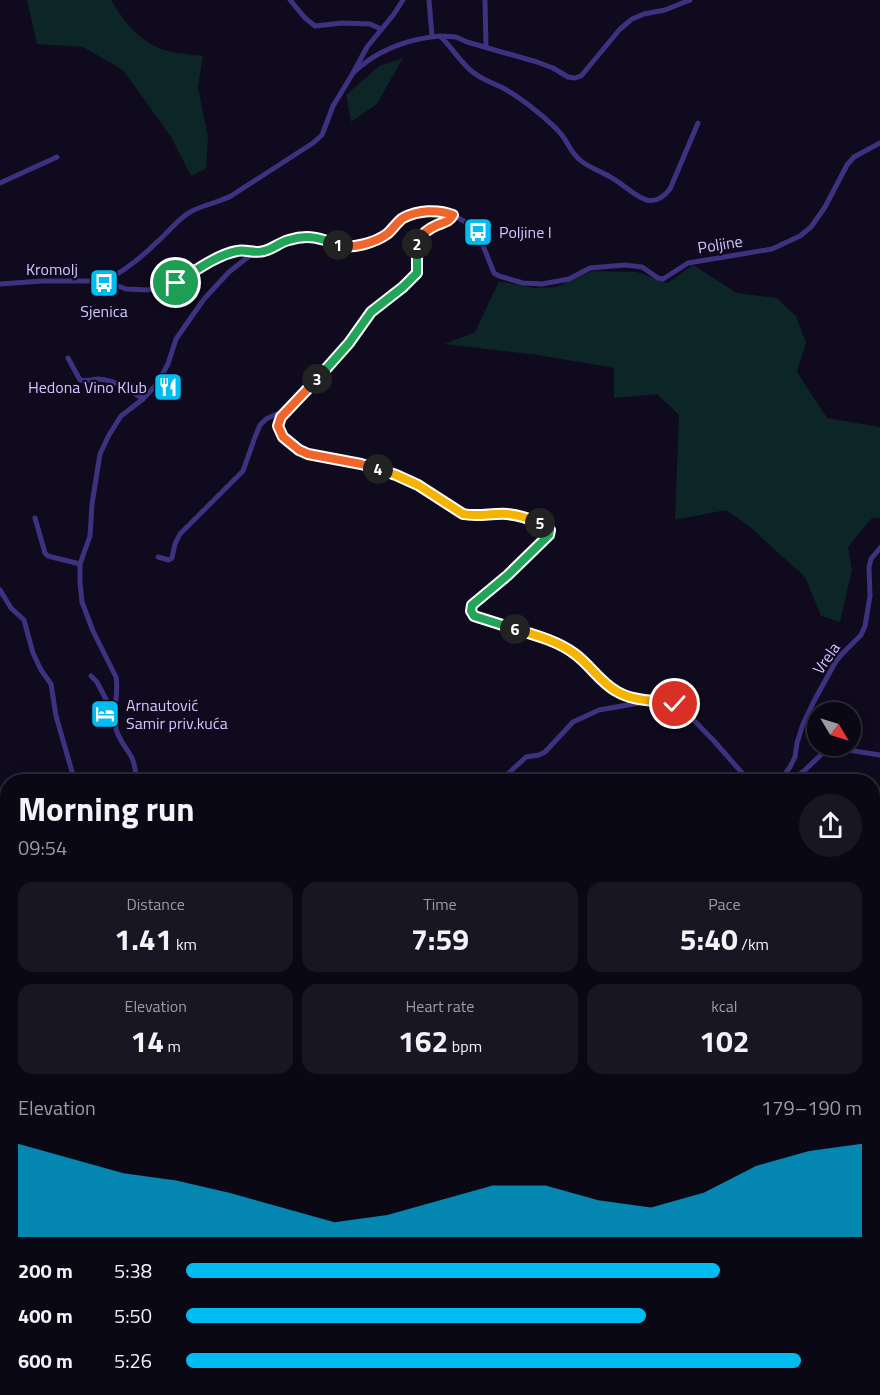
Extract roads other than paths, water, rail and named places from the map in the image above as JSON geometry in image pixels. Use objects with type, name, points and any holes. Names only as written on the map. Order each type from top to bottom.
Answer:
[{"type":"street","points":[[290,0],[315,26],[342,23],[370,24],[381,29]]},
{"type":"street","points":[[105,281],[134,262],[192,211],[218,203],[231,196],[322,135],[333,106],[367,47],[403,0]]},
{"type":"street","points":[[429,0],[432,36]]},
{"type":"street","points":[[485,0],[486,47]]},
{"type":"street","points":[[353,73],[363,63],[397,45],[419,38],[440,36],[456,37],[466,42],[537,62],[574,78],[581,76],[620,29],[632,19],[672,8],[690,0]]},
{"type":"street","points":[[440,36],[472,72],[528,105],[561,132],[570,151],[580,160],[639,197],[654,200],[665,195],[670,189],[698,123]]},
{"type":"street","name":"Poljine","points":[[453,215],[469,224],[480,238],[490,266],[499,276],[523,283],[542,284],[569,279],[590,268],[625,265],[642,267],[663,279],[688,263],[772,249],[800,236],[811,226],[825,207],[847,165],[854,157],[880,143]]},
{"type":"street","points":[[0,183],[57,157]]},
{"type":"street","points":[[105,281],[126,288],[148,290],[176,283],[227,254],[239,250],[253,253],[264,252],[289,240],[309,237],[319,237],[344,248],[354,247],[380,239],[406,216],[430,210],[442,210],[453,215],[446,222],[423,233],[417,241],[417,273],[371,312],[349,343],[281,417],[278,426],[283,437],[308,454],[361,464],[396,475],[418,485],[463,514],[508,514],[529,518],[548,527],[549,535],[508,575],[472,605],[471,611],[474,616],[558,644],[578,657],[617,692],[649,702],[675,704],[714,741],[743,774]]},
{"type":"street","points":[[136,774],[134,762],[120,740],[115,725],[116,677],[93,631],[82,602],[80,564],[90,536],[92,504],[100,454],[121,417],[157,384],[168,364],[176,339],[204,299],[229,272],[253,253]]},
{"type":"street","name":"Kromolj","points":[[0,284],[105,281]]},
{"type":"street","points":[[68,358],[80,380],[84,382],[101,379],[124,386],[143,399]]},
{"type":"street","points":[[158,557],[169,560],[172,558],[180,534],[243,471],[260,425],[266,419],[285,413]]},
{"type":"street","points":[[35,518],[45,553],[48,556],[80,564]]},
{"type":"street","name":"Vrela","points":[[785,774],[795,757],[803,724],[814,701],[836,661],[861,635],[865,626],[870,596],[869,567],[871,559],[880,548]]},
{"type":"street","points":[[0,590],[12,608],[24,620],[33,653],[51,684],[56,716],[73,774]]},
{"type":"street","points":[[91,676],[97,682],[115,716]]},
{"type":"street","points":[[507,774],[526,757],[545,752],[573,722],[599,710],[649,702]]},
{"type":"street","points":[[799,774],[829,747],[880,755]]},
{"type":"place","name":"Poljine I","points":[[478,232]]},
{"type":"place","name":"Sjenica","points":[[104,283]]},
{"type":"place","name":"Hedona Vino Klub","points":[[168,387]]},
{"type":"place","name":"Arnautović Samir priv.kuća","points":[[105,714]]}]
